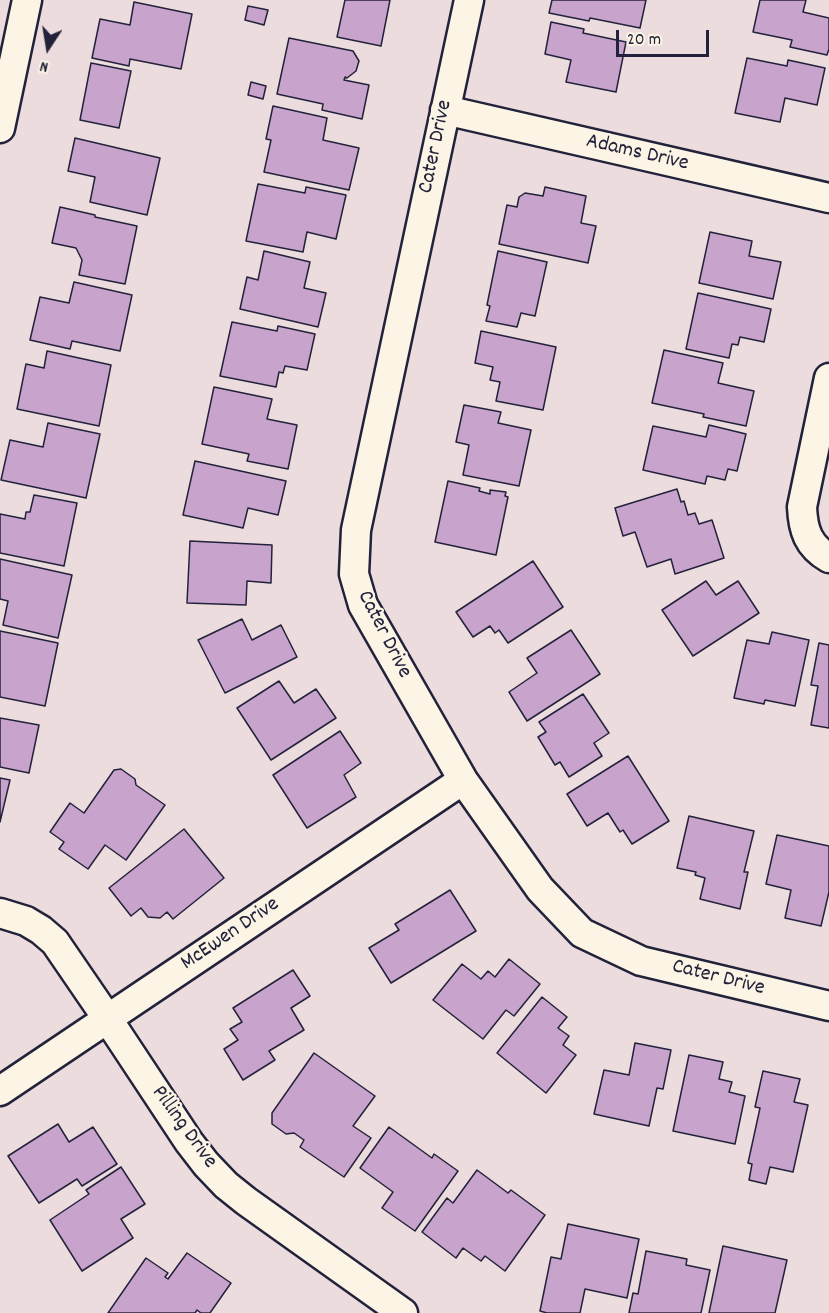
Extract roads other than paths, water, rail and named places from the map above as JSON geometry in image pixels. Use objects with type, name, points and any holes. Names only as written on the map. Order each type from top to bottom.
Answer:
[{"type":"street","points":[[0,128],[27,0]]},
{"type":"street","name":"Cater Drive","points":[[469,0],[356,530],[354,574],[363,605],[463,780],[540,889],[582,933],[640,961],[829,1006]]},
{"type":"street","name":"Adams Drive","points":[[445,110],[829,198]]},
{"type":"street","points":[[829,378],[802,507],[803,524],[809,539],[820,553],[829,558]]},
{"type":"street","name":"McEwen Drive","points":[[0,1090],[463,780]]},
{"type":"street","name":"Pilling Drive","points":[[0,913],[26,921],[42,930],[55,942],[189,1142],[226,1185],[403,1313]]}]
